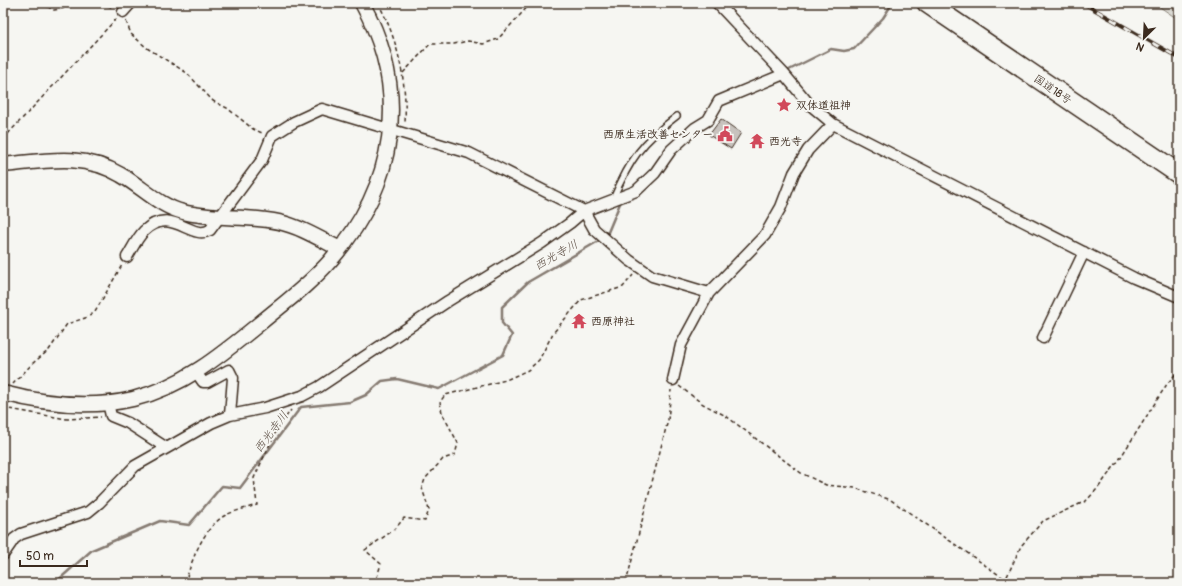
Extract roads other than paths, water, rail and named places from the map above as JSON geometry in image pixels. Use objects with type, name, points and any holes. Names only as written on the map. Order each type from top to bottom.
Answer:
[{"type":"highway","name":"国道18号","points":[[927,3],[1179,174]]},
{"type":"street","points":[[123,12],[131,3]]},
{"type":"street","points":[[109,410],[152,393],[196,372],[224,353],[320,272],[340,249],[365,214],[379,183],[388,148],[391,106],[388,74],[378,36],[362,3]]},
{"type":"street","points":[[717,3],[784,74],[809,104],[833,124],[1134,278],[1179,297]]},
{"type":"street","points":[[3,555],[14,539],[21,534],[93,508],[135,466],[165,448],[230,415],[265,408],[302,396],[319,387],[473,284],[542,243],[584,211],[636,191],[665,161],[672,150],[695,128],[708,120],[719,101],[784,74]]},
{"type":"street","points":[[127,257],[144,232],[156,223],[171,221],[202,233],[210,230],[218,217],[262,160],[272,136],[294,122],[322,109],[469,153],[584,211],[594,229],[652,276],[708,293]]},
{"type":"street","points":[[673,380],[681,345],[708,293],[765,236],[781,207],[794,173],[808,150],[833,124]]},
{"type":"street","points":[[3,165],[56,160],[85,161],[121,175],[156,199],[174,209],[191,214],[280,222],[304,231],[340,249]]},
{"type":"street","points":[[1043,338],[1084,252]]},
{"type":"street","points":[[196,372],[204,382],[225,371],[229,370],[232,373],[233,378],[230,415]]},
{"type":"street","points":[[4,393],[109,410],[165,448]]},
{"type":"lane","points":[[612,200],[634,156],[656,132],[677,116]]},
{"type":"waterway","name":"西光寺川","points":[[789,70],[831,49],[844,51],[854,49],[883,18],[890,7]]},
{"type":"waterway","name":"西光寺川","points":[[683,133],[692,125]]},
{"type":"waterway","name":"西光寺川","points":[[606,237],[621,201]]},
{"type":"waterway","name":"西光寺川","points":[[55,583],[92,550],[160,521],[189,525],[222,486],[240,488],[301,407],[350,402],[366,395],[382,381],[397,379],[439,389],[503,355],[512,335],[502,323],[502,307],[528,282],[602,239]]},
{"type":"railway","points":[[1083,3],[1179,58]]},
{"type":"place","name":"双体道祖神","points":[[784,105]]},
{"type":"place","name":"西原生活改善センター","points":[[725,134]]},
{"type":"place","name":"西光寺","points":[[757,141]]},
{"type":"place","name":"西原神社","points":[[579,321]]}]
